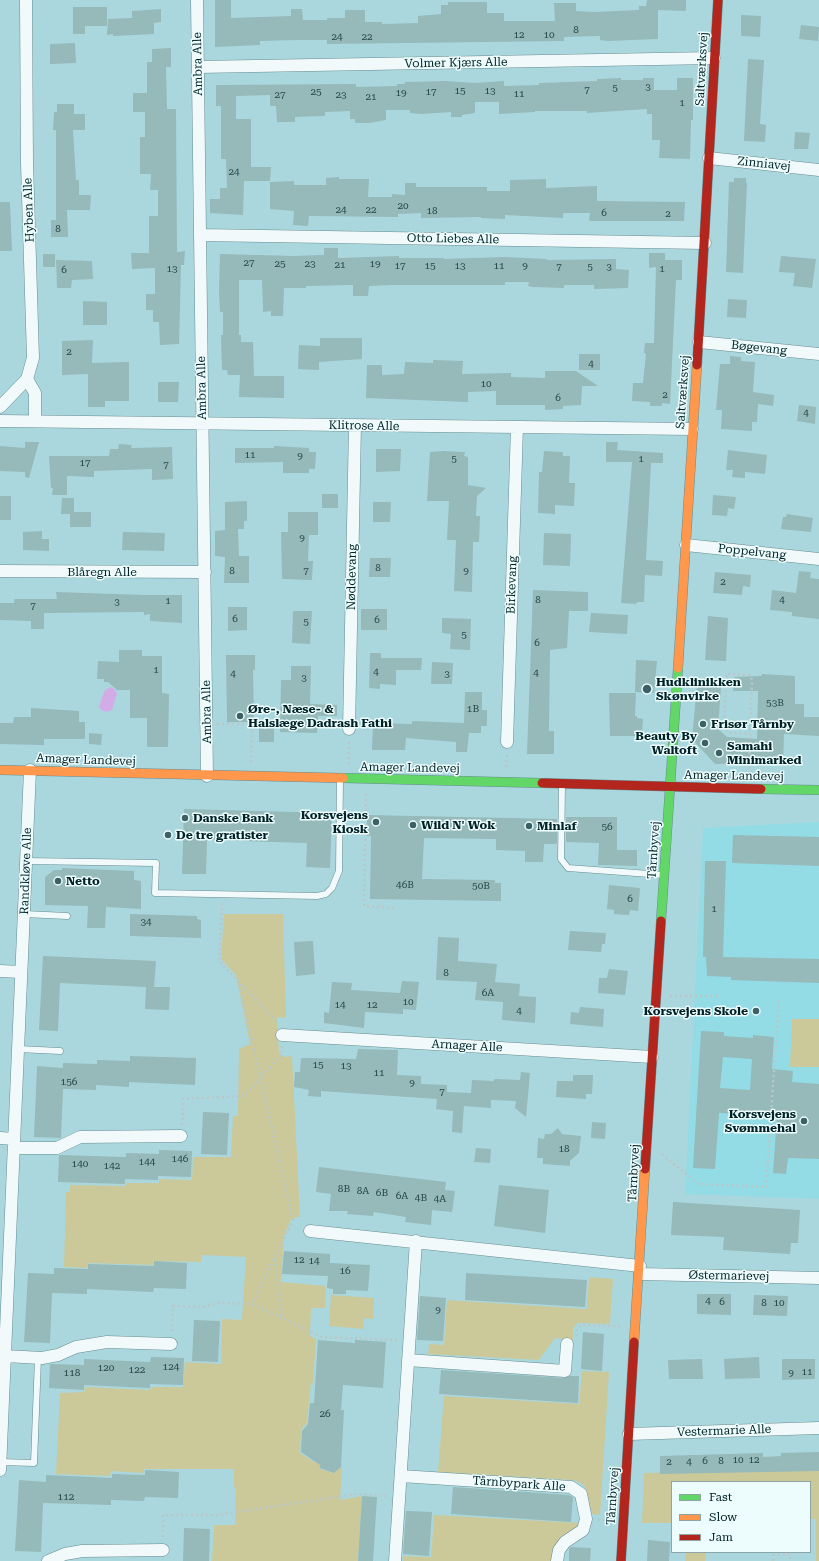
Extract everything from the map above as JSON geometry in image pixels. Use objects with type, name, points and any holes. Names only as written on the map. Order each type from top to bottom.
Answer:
[{"type":"street","name":"Hyben Alle","points":[[0,407],[27,379],[33,358],[34,343],[27,163],[26,0]]},
{"type":"street","name":"Ambra Alle","points":[[197,0],[207,776]]},
{"type":"street","name":"Saltværksvej","points":[[671,787],[692,429],[705,244],[718,0]]},
{"type":"street","name":"Volmer Kjærs Alle","points":[[198,67],[714,58]]},
{"type":"street","name":"Zinniavej","points":[[709,158],[819,170]]},
{"type":"street","name":"Otto Liebes Alle","points":[[200,235],[705,244]]},
{"type":"street","name":"Bøgevang","points":[[699,342],[819,354]]},
{"type":"street","points":[[27,379],[35,393],[35,421]]},
{"type":"street","name":"Klitrose Alle","points":[[0,420],[203,424],[692,429]]},
{"type":"street","name":"Nøddevang","points":[[349,729],[354,425]]},
{"type":"street","name":"Birkevang","points":[[507,742],[517,427]]},
{"type":"street","name":"Poppelvang","points":[[686,545],[819,559]]},
{"type":"street","name":"Blåregn Alle","points":[[0,571],[205,572]]},
{"type":"street","name":"Amager Landevej","points":[[0,770],[819,790]]},
{"type":"street","name":"Randkløve Alle","points":[[0,1470],[5,1356],[4,1289],[14,1143],[30,770]]},
{"type":"street","name":"Tårnbyvej","points":[[621,1561],[656,995],[671,787]]},
{"type":"street","points":[[0,971],[21,972]]},
{"type":"street","name":"Arnager Alle","points":[[282,1035],[652,1057]]},
{"type":"street","points":[[0,1138],[14,1143],[57,1148],[80,1138],[181,1136]]},
{"type":"street","points":[[310,1230],[416,1241],[640,1270]]},
{"type":"street","points":[[395,1561],[416,1241]]},
{"type":"street","name":"Østermarievej","points":[[640,1270],[819,1278]]},
{"type":"street","points":[[5,1356],[38,1358],[58,1355],[76,1347],[106,1342],[171,1344]]},
{"type":"street","points":[[408,1360],[565,1372],[567,1344]]},
{"type":"street","name":"Vestermarie Alle","points":[[629,1434],[819,1428]]},
{"type":"street","name":"Tårnbypark Alle","points":[[401,1476],[571,1487],[581,1494],[586,1519],[583,1530],[565,1542],[559,1550],[557,1561]]},
{"type":"street","points":[[48,1561],[65,1554],[82,1551],[163,1550]]},
{"type":"lane","points":[[26,861],[156,863],[155,893],[292,897],[317,896],[326,894],[332,888],[339,871],[344,779]]},
{"type":"lane","points":[[562,784],[562,859],[568,868],[664,875]]},
{"type":"lane","points":[[24,914],[67,916]]},
{"type":"lane","points":[[18,1049],[60,1051]]},
{"type":"lane","points":[[0,1462],[34,1464],[38,1358]]},
{"type":"path","points":[[748,788],[750,734],[752,680],[750,675],[728,674],[726,679],[724,727],[729,734],[750,734]]},
{"type":"path","points":[[207,724],[248,724],[252,726],[252,745]]},
{"type":"path","points":[[344,779],[349,729]]},
{"type":"path","points":[[505,783],[507,742]]},
{"type":"path","points":[[366,779],[364,906],[396,908]]},
{"type":"path","points":[[181,1136],[183,1099],[244,1096],[282,1054],[282,1035],[279,1023],[219,961],[222,894]]},
{"type":"path","points":[[238,980],[293,1220],[252,1304]]},
{"type":"path","points":[[656,995],[718,996]]},
{"type":"path","points":[[662,1154],[698,1184],[766,1187],[779,999]]},
{"type":"path","points":[[275,1258],[282,1318]]},
{"type":"path","points":[[171,1344],[173,1306],[203,1307],[218,1303],[252,1304],[322,1337],[410,1341]]},
{"type":"path","points":[[567,1344],[576,1344],[577,1329],[581,1325],[636,1327]]},
{"type":"path","points":[[163,1550],[164,1515],[218,1516],[357,1494],[399,1496]]},
{"type":"path","points":[[773,1561],[774,1555],[790,1554],[790,1561]]},
{"type":"shaded area","points":[[111,687],[117,694],[112,710],[106,712],[100,709],[99,706],[105,690]]},
{"type":"shaded area","name":"Korsvejens Skole","points":[[819,822],[819,1199],[685,1194],[703,828]]},
{"type":"shaded area","points":[[224,914],[283,914],[286,1018],[277,1017],[279,1053],[284,1057],[292,1056],[300,1217],[296,1217],[290,1221],[284,1236],[281,1282],[326,1286],[325,1308],[311,1308],[310,1336],[316,1339],[313,1383],[311,1383],[307,1423],[301,1430],[300,1453],[314,1462],[320,1462],[320,1469],[334,1473],[342,1467],[340,1500],[362,1496],[358,1561],[212,1561],[214,1525],[235,1525],[236,1488],[234,1487],[234,1469],[144,1469],[144,1473],[111,1471],[110,1476],[56,1474],[60,1393],[84,1392],[85,1387],[150,1390],[151,1387],[183,1387],[185,1362],[221,1364],[222,1319],[242,1320],[246,1257],[202,1255],[201,1262],[153,1261],[153,1265],[88,1263],[87,1268],[64,1267],[66,1192],[70,1192],[70,1185],[126,1186],[126,1183],[159,1183],[159,1179],[192,1180],[193,1157],[231,1157],[233,1116],[238,1116],[239,1049],[250,1044],[236,975],[221,959]]},
{"type":"shaded area","points":[[792,1019],[819,1019],[819,1067],[790,1067]]},
{"type":"shaded area","points":[[589,1277],[613,1279],[610,1324],[578,1323],[573,1328],[573,1340],[555,1338],[539,1360],[428,1354],[429,1344],[444,1345],[447,1300],[587,1309]]},
{"type":"shaded area","points":[[331,1295],[374,1298],[373,1319],[364,1318],[363,1329],[329,1326]]},
{"type":"shaded area","points":[[582,1371],[609,1372],[600,1515],[592,1514],[585,1487],[581,1483],[573,1480],[438,1472],[444,1396],[579,1404]]},
{"type":"shaded area","points":[[819,1469],[819,1561],[816,1561],[816,1519],[811,1519],[811,1481],[671,1481],[671,1523],[642,1523],[644,1473]]},
{"type":"shaded area","points":[[434,1515],[580,1523],[552,1561],[403,1561],[403,1556],[431,1557]]},
{"type":"shaded area","points":[[686,1553],[706,1553],[705,1561],[685,1561]]},
{"type":"building","points":[[215,0],[231,0],[231,18],[291,16],[291,9],[302,9],[303,20],[327,20],[327,18],[345,18],[345,10],[365,10],[365,22],[382,22],[382,24],[418,23],[418,16],[441,14],[441,5],[448,5],[448,2],[487,2],[487,13],[504,13],[504,21],[555,21],[554,3],[576,3],[576,11],[594,12],[639,10],[639,6],[646,6],[647,0],[686,0],[686,11],[658,10],[658,39],[607,41],[600,40],[600,36],[564,37],[564,41],[327,44],[327,40],[297,40],[260,41],[260,45],[215,47]]},
{"type":"building","points":[[73,7],[107,7],[107,26],[85,26],[85,34],[73,34]]},
{"type":"building","points":[[161,9],[161,22],[154,23],[154,34],[107,35],[108,19],[132,18],[132,11]]},
{"type":"building","points":[[741,15],[761,16],[760,37],[741,36]]},
{"type":"building","points":[[801,25],[819,27],[818,41],[799,39]]},
{"type":"building","points":[[75,43],[76,63],[50,64],[50,44]]},
{"type":"building","points":[[171,48],[171,67],[166,67],[167,109],[176,109],[177,252],[185,251],[184,265],[181,265],[179,344],[160,345],[159,322],[153,322],[153,310],[146,310],[146,294],[155,294],[155,268],[132,269],[131,253],[149,253],[149,216],[158,216],[158,190],[150,190],[151,174],[140,174],[140,137],[145,137],[145,112],[133,112],[133,93],[147,93],[147,62],[152,62],[152,49]]},
{"type":"building","points":[[748,59],[764,60],[760,124],[766,125],[765,142],[744,141]]},
{"type":"building","points":[[621,78],[621,80],[643,80],[643,78],[654,78],[654,90],[677,90],[677,78],[693,78],[693,120],[691,120],[690,159],[659,158],[660,140],[652,140],[652,114],[647,114],[647,109],[587,113],[587,111],[535,111],[499,114],[499,102],[475,102],[475,113],[462,115],[462,117],[451,117],[451,112],[422,114],[410,113],[410,110],[386,110],[386,120],[369,123],[355,123],[355,119],[350,119],[350,111],[325,112],[325,116],[295,117],[295,122],[277,122],[276,106],[270,106],[270,95],[236,96],[236,119],[251,119],[251,167],[271,167],[270,181],[244,181],[243,215],[210,213],[210,199],[220,199],[220,188],[227,188],[226,159],[221,159],[221,106],[216,106],[216,85],[356,84],[356,87],[397,86],[397,84],[405,84],[405,82],[446,81],[475,83],[504,81],[504,86],[539,85],[539,83],[597,81],[597,79]]},
{"type":"building","points":[[57,104],[74,104],[74,114],[85,114],[85,130],[73,130],[76,180],[79,180],[79,195],[91,195],[90,210],[67,210],[68,237],[51,237],[51,220],[56,220],[56,130],[53,130],[54,112],[57,112]]},
{"type":"building","points":[[795,132],[810,133],[808,149],[794,149]]},
{"type":"building","points":[[339,177],[339,179],[369,179],[368,197],[392,197],[392,194],[405,195],[405,183],[416,183],[416,187],[487,187],[487,191],[510,191],[510,180],[546,179],[546,188],[597,186],[597,201],[685,202],[684,221],[589,221],[590,213],[563,213],[563,218],[505,215],[505,219],[481,217],[421,218],[421,213],[398,214],[398,217],[309,216],[308,226],[293,225],[294,211],[270,209],[270,182],[294,181],[294,185],[326,185],[326,178]]},
{"type":"building","points":[[734,178],[746,178],[747,183],[743,273],[726,272],[729,182],[734,182]]},
{"type":"building","points":[[0,202],[10,202],[12,251],[0,251]]},
{"type":"building","points":[[324,248],[338,248],[338,258],[399,256],[399,258],[444,259],[505,257],[547,260],[616,259],[616,269],[629,270],[628,288],[594,289],[594,285],[564,285],[564,288],[533,287],[528,286],[529,282],[505,282],[505,285],[392,285],[369,286],[368,296],[353,296],[353,285],[306,286],[306,288],[284,288],[283,316],[271,316],[271,311],[263,312],[262,280],[239,280],[239,335],[241,335],[241,342],[253,342],[254,376],[284,376],[284,398],[239,397],[240,375],[228,375],[227,370],[222,370],[221,335],[223,335],[223,312],[220,312],[220,254],[294,256],[324,255]]},
{"type":"building","points":[[649,253],[665,253],[665,260],[682,260],[682,280],[676,280],[670,404],[662,403],[662,406],[650,406],[650,402],[632,401],[633,383],[643,383],[646,354],[644,353],[645,343],[654,343],[656,267],[649,268]]},
{"type":"building","points":[[43,254],[55,254],[55,267],[43,267]]},
{"type":"building","points":[[781,256],[816,259],[812,288],[793,286],[795,273],[779,272]]},
{"type":"building","points":[[56,260],[92,261],[93,279],[72,280],[71,288],[57,288]]},
{"type":"building","points":[[728,299],[747,300],[746,318],[727,317]]},
{"type":"building","points":[[83,301],[107,302],[107,325],[83,325]]},
{"type":"building","points":[[320,338],[362,338],[362,359],[319,362],[319,370],[298,369],[299,345],[320,346]]},
{"type":"building","points":[[93,340],[92,363],[129,362],[129,401],[105,401],[105,407],[88,407],[88,374],[62,375],[62,341]]},
{"type":"building","points":[[579,354],[600,354],[600,370],[579,370]]},
{"type":"building","points":[[730,356],[741,357],[741,361],[755,362],[753,392],[774,395],[773,406],[758,404],[757,422],[752,422],[752,431],[721,429],[722,410],[716,410],[720,364],[730,364]]},
{"type":"building","points":[[433,360],[463,361],[462,374],[511,373],[511,377],[545,378],[545,371],[576,371],[598,386],[582,386],[581,405],[563,406],[563,409],[545,410],[545,405],[496,405],[496,391],[468,392],[468,402],[366,398],[367,365],[382,365],[382,375],[404,374],[405,362],[433,363]]},
{"type":"building","points":[[158,382],[179,382],[178,402],[158,402]]},
{"type":"building","points":[[799,405],[816,407],[815,424],[797,421]]},
{"type":"building","points":[[25,442],[39,442],[29,478],[25,477],[25,472],[0,471],[0,446],[25,448]]},
{"type":"building","points":[[606,442],[618,442],[617,450],[663,453],[663,463],[651,463],[646,560],[663,561],[662,576],[645,575],[644,602],[637,602],[636,604],[621,603],[632,462],[606,462]]},
{"type":"building","points":[[119,444],[132,445],[131,448],[172,447],[173,479],[152,480],[152,469],[94,471],[94,477],[67,476],[67,495],[52,495],[53,488],[51,488],[49,456],[109,456],[110,449],[118,449]]},
{"type":"building","points":[[274,446],[309,448],[309,452],[316,452],[315,469],[309,469],[309,473],[283,473],[283,462],[235,463],[235,448],[274,448]]},
{"type":"building","points":[[376,449],[401,449],[400,471],[376,472]]},
{"type":"building","points":[[728,450],[767,455],[765,474],[745,472],[745,478],[732,477],[733,470],[726,470]]},
{"type":"building","points":[[544,451],[563,452],[563,456],[570,456],[569,483],[575,483],[574,506],[555,505],[555,514],[538,513],[539,472],[542,472]]},
{"type":"building","points":[[430,452],[465,452],[464,456],[468,457],[468,485],[486,488],[477,496],[476,516],[480,516],[479,542],[473,542],[472,592],[454,591],[456,540],[447,540],[449,501],[427,501]]},
{"type":"building","points":[[322,494],[338,494],[338,508],[322,508]]},
{"type":"building","points":[[713,495],[736,497],[734,509],[728,508],[727,516],[712,515]]},
{"type":"building","points":[[0,496],[11,496],[11,520],[0,520]]},
{"type":"building","points":[[62,498],[74,498],[74,512],[91,512],[91,527],[70,527],[70,514],[61,514]]},
{"type":"building","points":[[247,501],[247,521],[244,521],[244,529],[238,529],[239,556],[249,556],[249,583],[224,583],[225,557],[215,556],[215,531],[225,530],[225,502]]},
{"type":"building","points":[[373,502],[391,502],[390,522],[373,522]]},
{"type":"building","points":[[288,512],[318,512],[318,535],[309,535],[308,561],[313,561],[312,580],[282,579],[281,532],[288,532]]},
{"type":"building","points":[[787,514],[813,518],[811,532],[781,529],[783,517],[786,517]]},
{"type":"building","points":[[42,531],[42,539],[49,539],[49,551],[23,550],[23,532]]},
{"type":"building","points":[[123,532],[165,533],[164,551],[122,550]]},
{"type":"building","points":[[544,533],[571,534],[570,566],[543,565]]},
{"type":"building","points":[[370,558],[391,558],[390,577],[369,577]]},
{"type":"building","points":[[799,571],[811,572],[810,578],[819,579],[819,619],[792,616],[792,612],[770,610],[772,590],[796,593]]},
{"type":"building","points":[[715,572],[751,575],[750,587],[743,586],[742,595],[713,593]]},
{"type":"building","points":[[533,590],[588,592],[588,611],[569,611],[567,648],[550,650],[549,731],[554,731],[554,754],[527,754]]},
{"type":"building","points":[[56,592],[182,595],[182,623],[150,621],[150,614],[144,615],[144,612],[44,613],[44,629],[31,629],[31,621],[0,620],[0,603],[14,603],[14,599],[57,599]]},
{"type":"building","points":[[228,607],[247,607],[247,630],[228,631]]},
{"type":"building","points":[[361,609],[387,609],[387,630],[361,630]]},
{"type":"building","points":[[293,611],[312,611],[310,644],[292,643]]},
{"type":"building","points":[[591,613],[628,615],[627,634],[589,632]]},
{"type":"building","points":[[708,616],[728,618],[726,661],[705,660]]},
{"type":"building","points":[[442,618],[471,619],[470,650],[450,649],[451,634],[442,633]]},
{"type":"building","points":[[119,650],[142,650],[142,656],[162,656],[162,693],[169,694],[168,747],[147,747],[147,718],[130,718],[130,690],[117,690],[108,682],[104,682],[104,679],[97,679],[98,661],[119,662]]},
{"type":"building","points":[[370,653],[381,653],[381,658],[422,658],[421,670],[396,670],[396,685],[380,684],[380,689],[369,688]]},
{"type":"building","points":[[226,655],[255,655],[255,670],[253,670],[254,722],[227,722]]},
{"type":"building","points":[[636,660],[657,661],[654,693],[635,692]]},
{"type":"building","points":[[432,662],[453,663],[452,684],[431,684]]},
{"type":"building","points":[[291,666],[311,666],[310,704],[337,705],[337,716],[318,716],[317,733],[280,732],[281,680],[291,680]]},
{"type":"building","points":[[762,674],[795,676],[795,704],[804,704],[804,717],[819,717],[819,736],[784,734],[783,763],[715,764],[692,739],[697,685],[721,687],[718,729],[727,737],[757,739],[758,691],[733,691],[734,677],[761,676]]},
{"type":"building","points":[[465,692],[482,692],[482,710],[487,710],[487,726],[481,726],[481,733],[469,733],[467,752],[456,752],[456,742],[406,738],[405,750],[372,750],[373,723],[412,724],[412,721],[464,723]]},
{"type":"building","points":[[609,693],[636,693],[635,716],[643,719],[642,733],[637,733],[637,736],[610,736]]},
{"type":"building","points":[[31,708],[79,711],[79,722],[85,722],[85,739],[44,739],[44,745],[0,744],[0,723],[13,723],[14,717],[31,717]]},
{"type":"building","points":[[259,723],[274,724],[274,742],[259,742]]},
{"type":"building","points":[[89,733],[102,734],[101,745],[89,744]]},
{"type":"building","points":[[184,809],[332,813],[330,868],[306,867],[307,843],[207,840],[206,874],[182,874]]},
{"type":"building","points":[[367,815],[557,819],[557,842],[556,844],[544,844],[543,862],[525,862],[525,851],[496,850],[496,839],[424,838],[422,879],[495,880],[495,883],[501,883],[501,901],[370,899],[371,836],[367,836]]},
{"type":"building","points":[[566,817],[617,817],[617,850],[637,850],[637,866],[598,865],[599,843],[566,842]]},
{"type":"building","points":[[733,835],[819,837],[819,866],[732,863]]},
{"type":"building","points":[[705,861],[726,861],[723,957],[819,959],[819,983],[731,980],[731,977],[707,976],[706,957],[703,957]]},
{"type":"building","points":[[62,868],[134,871],[134,880],[141,881],[141,909],[106,907],[105,928],[87,928],[88,906],[45,905],[45,877],[54,870],[62,870]]},
{"type":"building","points":[[609,885],[640,888],[638,911],[630,910],[629,915],[614,914],[614,910],[607,909]]},
{"type":"building","points":[[130,914],[197,916],[197,919],[201,920],[201,938],[130,936]]},
{"type":"building","points":[[570,931],[606,933],[605,944],[602,944],[601,952],[568,950]]},
{"type":"building","points":[[438,937],[459,938],[458,961],[497,964],[495,982],[520,984],[519,996],[536,997],[535,1023],[502,1020],[503,1002],[475,1000],[477,982],[436,980]]},
{"type":"building","points":[[313,941],[315,974],[296,976],[294,942]]},
{"type":"building","points":[[43,956],[156,961],[154,987],[170,987],[169,1010],[145,1009],[146,987],[60,983],[58,1031],[39,1030]]},
{"type":"building","points":[[609,969],[628,971],[625,995],[598,993],[599,978],[607,978]]},
{"type":"building","points":[[402,981],[419,982],[416,1010],[403,1009],[403,1014],[365,1012],[364,1028],[324,1023],[324,1012],[329,1013],[332,982],[352,983],[351,990],[400,993]]},
{"type":"building","points":[[580,1007],[604,1009],[603,1027],[570,1024],[571,1012],[579,1013]]},
{"type":"building","points":[[701,1031],[724,1032],[724,1036],[753,1038],[753,1035],[774,1037],[772,1069],[793,1071],[792,1082],[819,1084],[819,1159],[788,1158],[786,1174],[773,1173],[777,1116],[719,1113],[715,1169],[693,1168]],"holes":[[[723,1057],[752,1059],[750,1090],[720,1088]]]},
{"type":"building","points":[[358,1049],[398,1050],[397,1075],[421,1076],[421,1084],[447,1085],[447,1092],[471,1093],[472,1080],[520,1080],[521,1072],[530,1073],[526,1117],[515,1108],[516,1101],[491,1100],[491,1108],[464,1106],[462,1133],[452,1132],[453,1111],[436,1109],[437,1099],[321,1091],[321,1097],[308,1096],[309,1090],[294,1087],[295,1072],[300,1072],[301,1058],[356,1059]]},
{"type":"building","points":[[130,1056],[196,1058],[195,1085],[129,1082],[129,1087],[96,1085],[96,1090],[63,1089],[61,1138],[34,1137],[37,1066],[63,1068],[63,1063],[97,1064],[97,1060],[130,1061]]},
{"type":"building","points":[[573,1075],[593,1075],[592,1094],[586,1094],[586,1099],[556,1097],[557,1081],[573,1081]]},
{"type":"building","points":[[203,1112],[229,1113],[227,1155],[201,1154]]},
{"type":"building","points":[[592,1122],[606,1123],[605,1139],[591,1138]]},
{"type":"building","points":[[558,1128],[562,1134],[581,1136],[579,1153],[570,1161],[570,1166],[543,1164],[543,1158],[537,1158],[538,1138],[544,1139],[545,1134],[551,1134]]},
{"type":"building","points":[[476,1148],[491,1149],[490,1163],[474,1162]]},
{"type":"building","points":[[159,1150],[192,1151],[191,1177],[158,1176],[158,1180],[125,1179],[125,1184],[58,1182],[59,1155],[126,1157],[126,1153],[159,1154]]},
{"type":"building","points":[[319,1167],[446,1182],[445,1190],[455,1191],[452,1212],[432,1210],[431,1225],[405,1222],[406,1217],[374,1212],[373,1216],[347,1214],[348,1211],[329,1211],[331,1194],[316,1192]]},
{"type":"building","points":[[499,1185],[549,1190],[545,1233],[494,1226]]},
{"type":"building","points":[[673,1202],[800,1210],[798,1243],[791,1243],[790,1254],[723,1250],[724,1237],[671,1235]]},
{"type":"building","points":[[284,1251],[330,1254],[330,1263],[370,1265],[368,1291],[346,1290],[346,1294],[333,1294],[333,1289],[327,1288],[328,1276],[282,1274]]},
{"type":"building","points":[[154,1261],[187,1263],[186,1289],[154,1288],[153,1292],[87,1289],[87,1294],[52,1293],[50,1343],[24,1342],[28,1273],[54,1274],[54,1268],[88,1269],[88,1264],[154,1266]]},
{"type":"building","points":[[466,1273],[587,1280],[585,1307],[465,1300]]},
{"type":"building","points":[[697,1294],[731,1294],[731,1315],[697,1314]]},
{"type":"building","points":[[754,1295],[788,1296],[787,1316],[753,1315]]},
{"type":"building","points":[[420,1296],[446,1298],[443,1341],[417,1340]]},
{"type":"building","points":[[194,1320],[220,1321],[218,1362],[192,1361]]},
{"type":"building","points":[[583,1332],[604,1334],[602,1371],[581,1369]]},
{"type":"building","points":[[318,1340],[355,1343],[355,1340],[386,1342],[383,1388],[343,1385],[341,1410],[344,1410],[341,1467],[334,1473],[320,1468],[320,1465],[301,1452],[302,1431],[308,1424],[310,1403],[314,1403]]},
{"type":"building","points":[[151,1357],[184,1358],[183,1385],[150,1384],[150,1388],[84,1385],[84,1390],[49,1388],[50,1364],[84,1365],[84,1359],[150,1362]]},
{"type":"building","points":[[759,1357],[760,1378],[725,1379],[724,1359]]},
{"type":"building","points":[[702,1359],[703,1379],[669,1379],[668,1360]]},
{"type":"building","points":[[782,1359],[815,1359],[815,1379],[782,1380]]},
{"type":"building","points":[[441,1370],[564,1378],[579,1376],[578,1403],[439,1394]]},
{"type":"building","points":[[819,1452],[819,1471],[660,1474],[660,1456],[763,1453],[763,1457],[781,1456],[781,1453]]},
{"type":"building","points":[[145,1470],[179,1472],[178,1498],[145,1497],[144,1501],[111,1500],[111,1505],[43,1503],[41,1552],[15,1551],[19,1480],[46,1482],[46,1475],[112,1478],[112,1474],[145,1475]]},
{"type":"building","points":[[453,1487],[569,1495],[573,1497],[571,1522],[451,1514]]},
{"type":"building","points":[[362,1496],[377,1497],[373,1561],[358,1561]]},
{"type":"building","points":[[406,1511],[432,1512],[429,1556],[403,1554]]},
{"type":"building","points":[[184,1528],[210,1529],[209,1561],[183,1561]]},
{"type":"building","points":[[648,1540],[670,1542],[669,1561],[647,1561]]},
{"type":"building","points":[[571,1547],[591,1548],[590,1561],[569,1561],[569,1549]]},
{"type":"traffic: fast","points":[[661,921],[678,668]]},
{"type":"traffic: fast","points":[[343,778],[542,783]]},
{"type":"traffic: fast","points":[[761,789],[819,790]]},
{"type":"traffic: slow","points":[[678,668],[697,365]]},
{"type":"traffic: slow","points":[[0,770],[343,778]]},
{"type":"traffic: slow","points":[[634,1342],[645,1169]]},
{"type":"traffic: jam","points":[[697,365],[718,0]]},
{"type":"traffic: jam","points":[[542,783],[761,789]]},
{"type":"traffic: jam","points":[[645,1169],[661,921]]},
{"type":"traffic: jam","points":[[621,1561],[634,1342]]},
{"type":"place","name":"Hudklinikken Skønvirke","points":[[647,689]]},
{"type":"place","name":"Øre-, Næse- & Halslæge Dadrash Fathi","points":[[240,716]]},
{"type":"place","name":"Frisør Tårnby","points":[[703,724]]},
{"type":"place","name":"Beauty By Waltoft","points":[[705,743]]},
{"type":"place","name":"Samahi Minimarked","points":[[719,753]]},
{"type":"place","name":"Danske Bank","points":[[185,818]]},
{"type":"place","name":"Korsvejens Kiosk","points":[[376,822]]},
{"type":"place","name":"Wild N' Wok","points":[[413,825]]},
{"type":"place","name":"Minlaf","points":[[529,826]]},
{"type":"place","name":"De tre gratister","points":[[168,835]]},
{"type":"place","name":"Netto","points":[[58,881]]},
{"type":"place","name":"Korsvejens Skole","points":[[756,1011]]},
{"type":"place","name":"Korsvejens Svømmehal","points":[[804,1121]]}]
